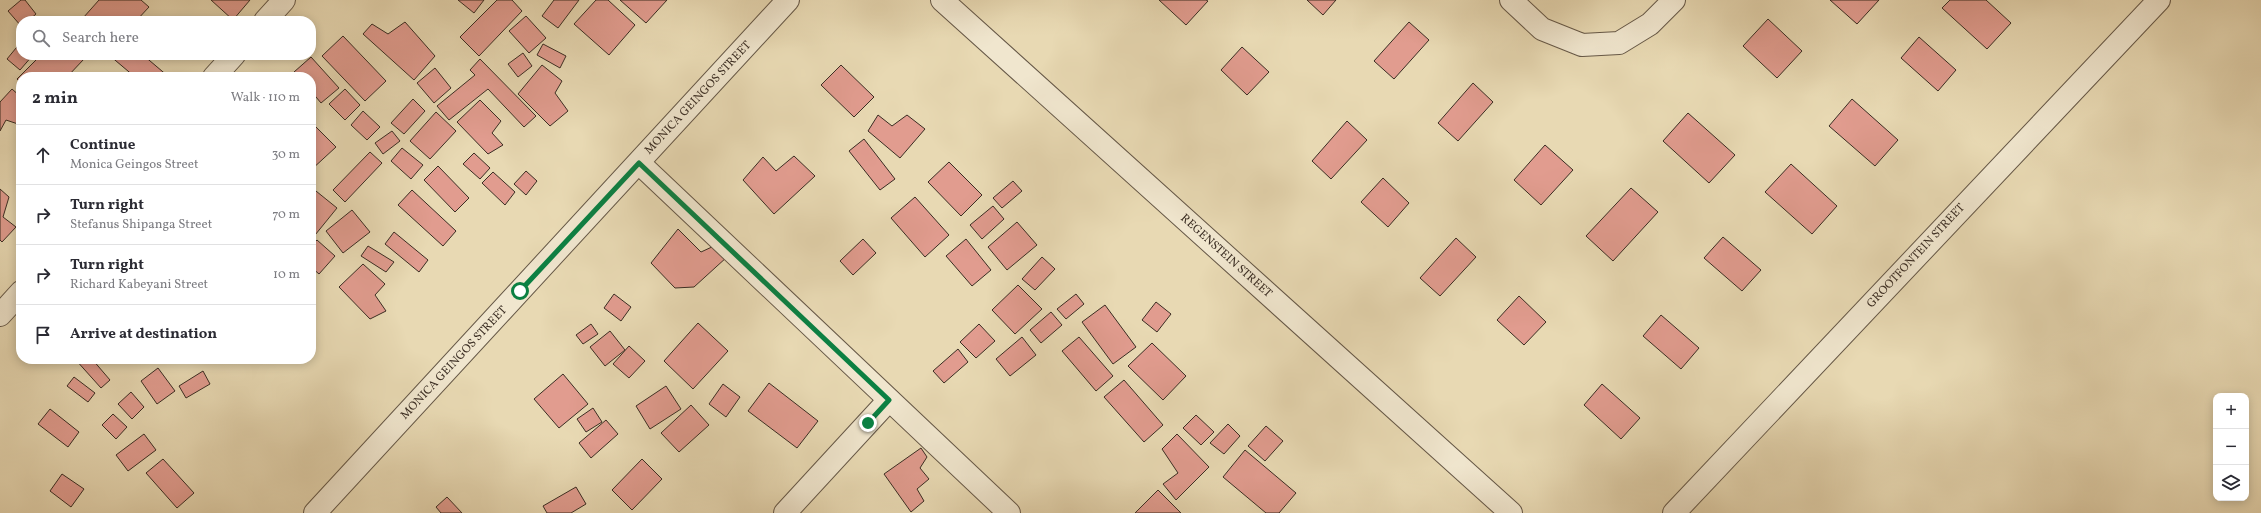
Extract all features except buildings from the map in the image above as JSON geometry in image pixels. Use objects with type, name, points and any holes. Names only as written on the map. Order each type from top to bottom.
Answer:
[{"type":"street","points":[[270,16],[284,0]]},
{"type":"street","name":"MONICA GEINGOS STREET","points":[[315,513],[788,0]]},
{"type":"street","name":"REGENSTEIN STREET","points":[[942,0],[1511,513]]},
{"type":"street","points":[[1512,0],[1542,29],[1582,45],[1619,44],[1650,24],[1674,0]]},
{"type":"street","name":"GROOTFONTEIN STREET","points":[[1674,513],[2159,0]]},
{"type":"street","points":[[219,72],[229,60]]},
{"type":"street","points":[[639,163],[1009,513]]},
{"type":"street","points":[[0,315],[16,297]]},
{"type":"street","points":[[785,513],[889,400]]},
{"type":"route","points":[[520,291],[639,163],[889,400],[868,423]]}]
